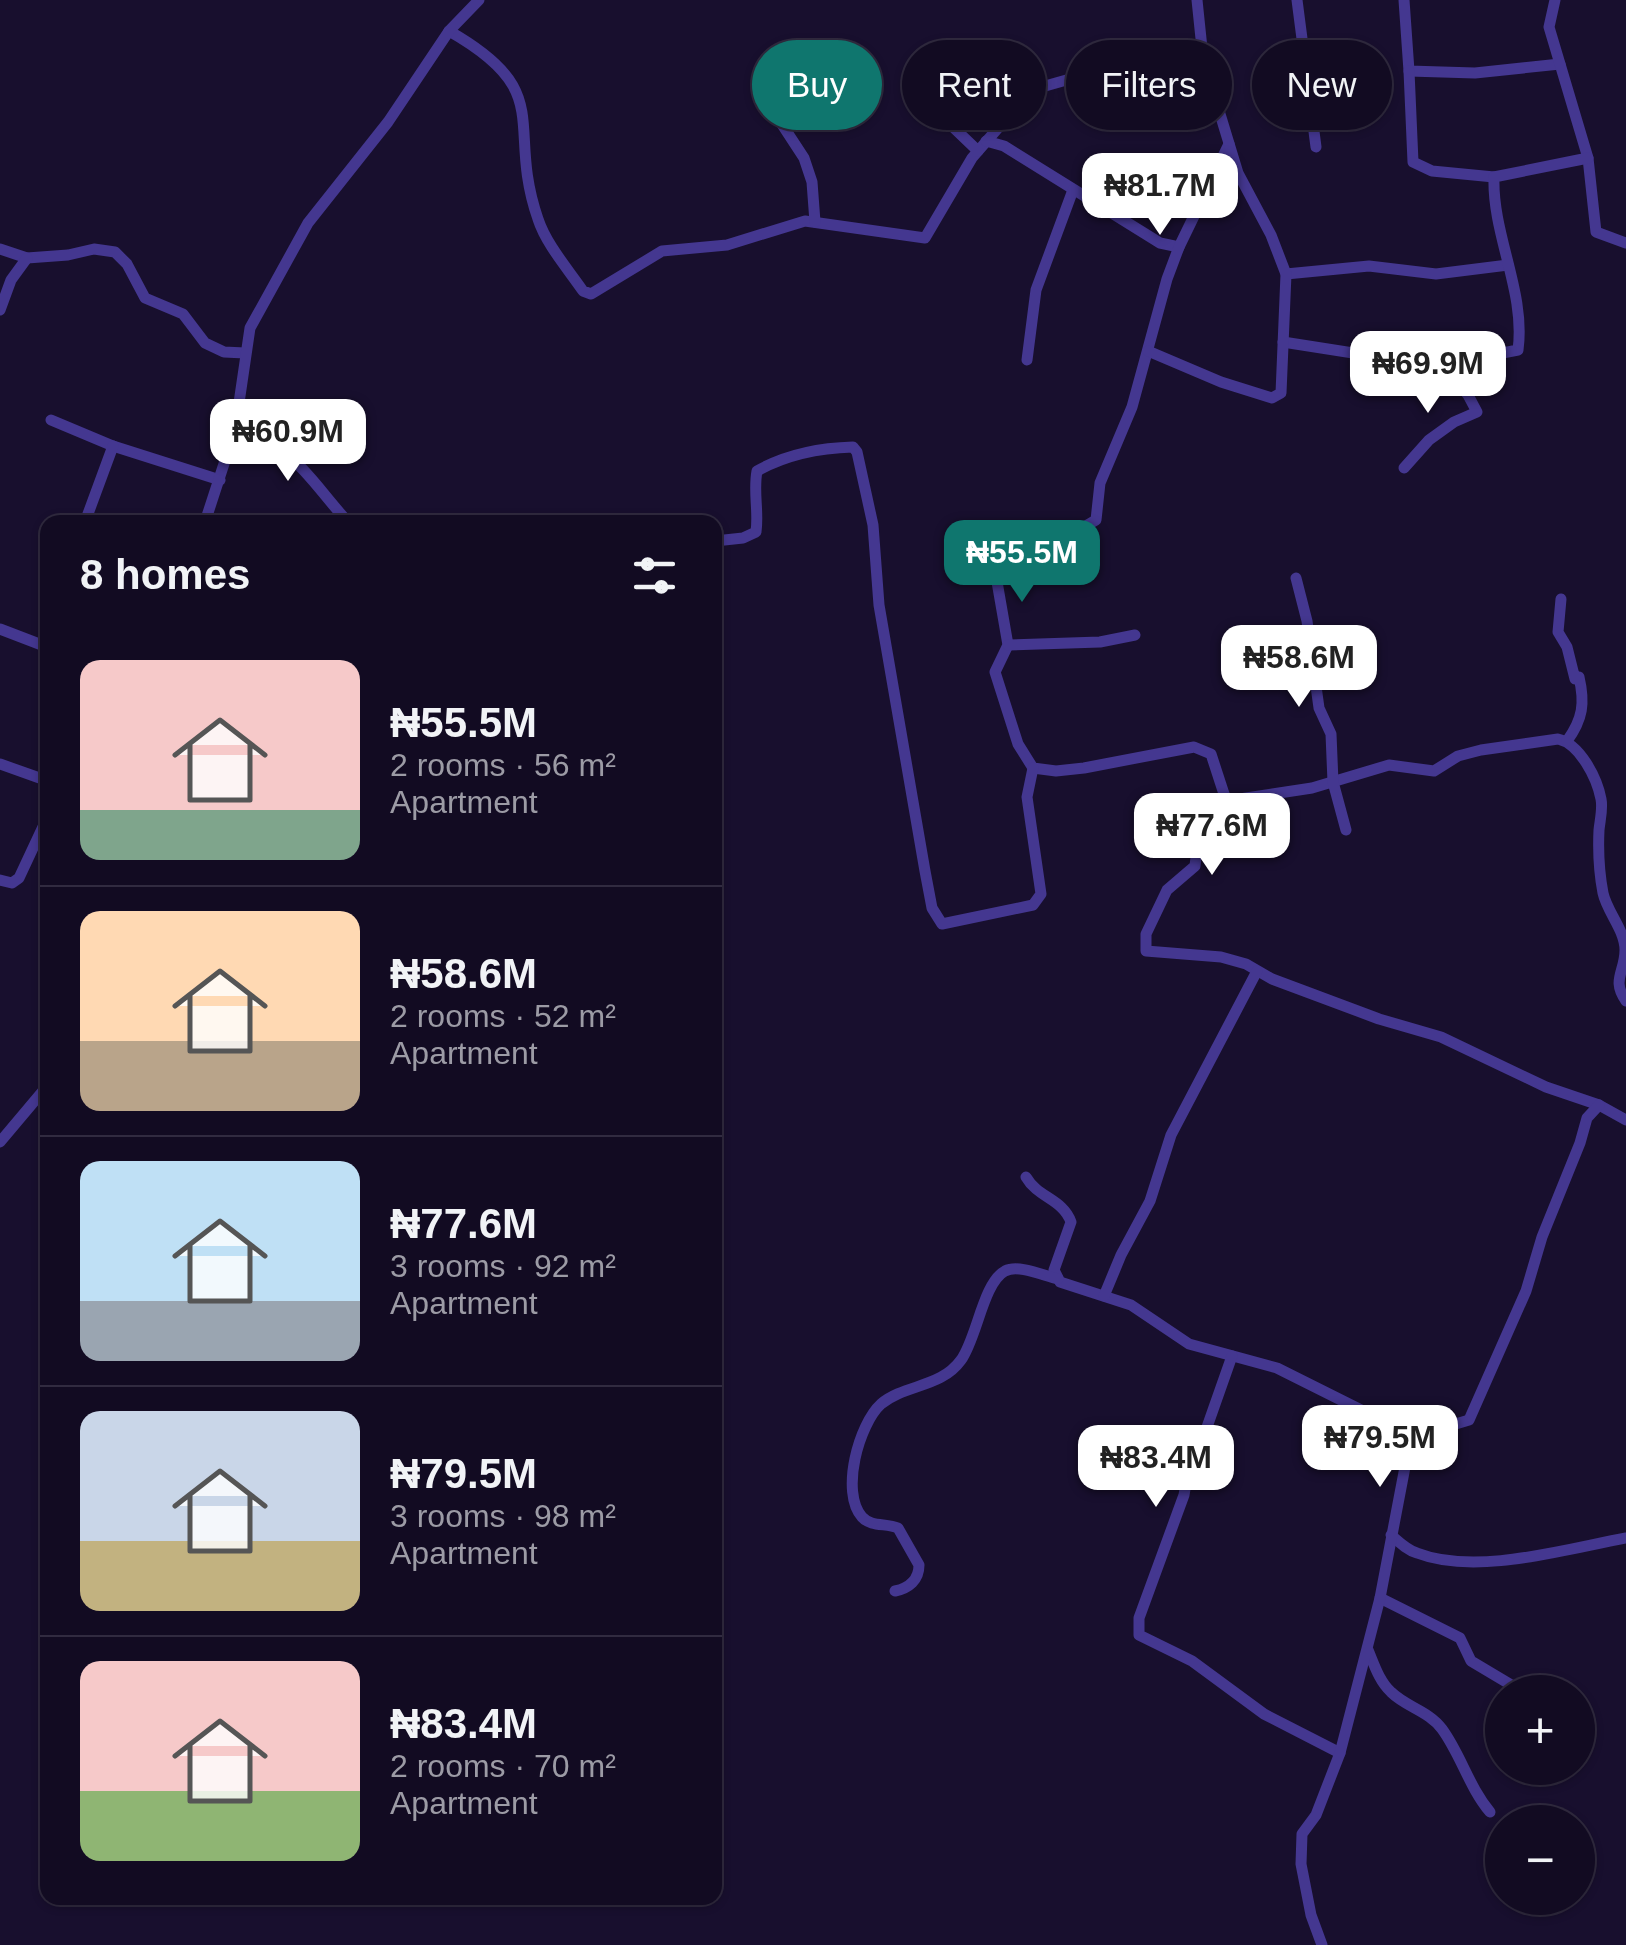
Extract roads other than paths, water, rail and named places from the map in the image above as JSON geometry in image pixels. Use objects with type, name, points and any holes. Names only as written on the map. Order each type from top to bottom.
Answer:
[{"type":"street","points":[[208,515],[235,430],[250,328],[308,224],[388,122],[449,31],[479,0]]},
{"type":"street","points":[[1197,0],[1201,40]]},
{"type":"street","points":[[1297,0],[1316,147]]},
{"type":"street","points":[[1404,0],[1413,162],[1432,171],[1494,177],[1588,158]]},
{"type":"street","points":[[1555,0],[1549,27],[1588,158],[1596,232],[1626,243]]},
{"type":"street","points":[[449,31],[482,50],[516,86],[524,109],[525,160],[538,222],[582,291],[596,293],[662,251],[727,246],[788,224],[815,222],[925,238],[982,146],[1030,90],[1066,79]]},
{"type":"street","points":[[1408,71],[1475,74],[1560,64]]},
{"type":"street","points":[[786,130],[804,158],[812,182],[815,222]]},
{"type":"street","points":[[957,130],[982,146],[1004,146],[1160,243],[1179,246]]},
{"type":"street","points":[[1148,351],[1221,382],[1272,398],[1281,393],[1286,274],[1272,235],[1238,173],[1225,130]]},
{"type":"street","points":[[722,540],[756,532],[757,471],[775,460],[810,451],[853,447],[873,525],[887,658],[932,908],[942,924],[1034,906],[1042,894],[1027,797],[1032,768],[1018,744],[995,672],[1008,645],[992,552],[1084,527],[1096,520],[1100,483],[1132,407],[1159,301],[1179,246],[1229,144]]},
{"type":"street","points":[[1283,342],[1443,366],[1518,350],[1520,335],[1494,196],[1494,177]]},
{"type":"street","points":[[1027,360],[1036,290],[1073,190]]},
{"type":"street","points":[[0,249],[28,258],[94,249],[115,252],[127,264],[145,298],[184,314],[205,343],[224,352],[244,353]]},
{"type":"street","points":[[0,310],[11,280],[28,258]]},
{"type":"street","points":[[1286,274],[1369,266],[1436,274],[1508,265]]},
{"type":"street","points":[[1404,468],[1429,440],[1476,412],[1443,366]]},
{"type":"street","points":[[50,420],[113,446],[220,480]]},
{"type":"street","points":[[235,430],[262,436],[287,452],[342,515]]},
{"type":"street","points":[[88,515],[113,446]]},
{"type":"street","points":[[1296,578],[1307,621],[1319,708],[1331,734],[1332,782],[1346,830]]},
{"type":"street","points":[[1561,599],[1558,632],[1576,678],[1579,677],[1583,696],[1583,715],[1567,741]]},
{"type":"street","points":[[0,629],[40,644]]},
{"type":"street","points":[[1008,645],[1100,642],[1135,634]]},
{"type":"street","points":[[1225,797],[1256,797],[1332,782],[1389,765],[1434,771],[1458,756],[1481,750],[1567,741],[1588,767],[1600,797],[1602,884],[1624,943],[1624,960],[1617,976],[1626,1001]]},
{"type":"street","points":[[1032,768],[1084,768],[1194,747],[1212,754],[1225,797],[1216,826],[1198,840],[1195,866],[1166,890],[1144,943],[1149,952],[1220,958],[1257,971],[1390,1024],[1441,1037],[1546,1088],[1626,1120]]},
{"type":"street","points":[[0,764],[40,778]]},
{"type":"street","points":[[0,880],[12,883],[19,878],[40,833]]},
{"type":"street","points":[[1104,1296],[1121,1254],[1150,1201],[1171,1135],[1257,971]]},
{"type":"street","points":[[0,1142],[40,1094]]},
{"type":"street","points":[[1322,1945],[1306,1892],[1301,1864],[1302,1834],[1316,1815],[1340,1752],[1380,1598],[1409,1446],[1419,1432],[1430,1426],[1468,1420],[1526,1291],[1587,1118],[1599,1106]]},
{"type":"street","points":[[1026,1177],[1032,1188],[1062,1206],[1069,1215],[1071,1222],[1054,1270],[1058,1280]]},
{"type":"street","points":[[894,1591],[904,1589],[915,1579],[918,1565],[898,1528],[869,1522],[857,1509],[850,1488],[851,1475],[864,1427],[886,1401],[941,1378],[959,1363],[974,1336],[990,1288],[1004,1272],[1015,1269],[1058,1280],[1130,1305],[1189,1344],[1276,1368],[1371,1414],[1419,1432]]},
{"type":"street","points":[[1232,1356],[1189,1466],[1184,1496],[1139,1618],[1139,1635],[1192,1661],[1264,1714],[1340,1752]]},
{"type":"street","points":[[1391,1535],[1418,1554],[1470,1562],[1586,1549],[1626,1538]]},
{"type":"street","points":[[1380,1598],[1463,1639],[1472,1661],[1495,1675]]},
{"type":"street","points":[[1368,1650],[1393,1695],[1429,1715],[1442,1729],[1485,1806]]}]
